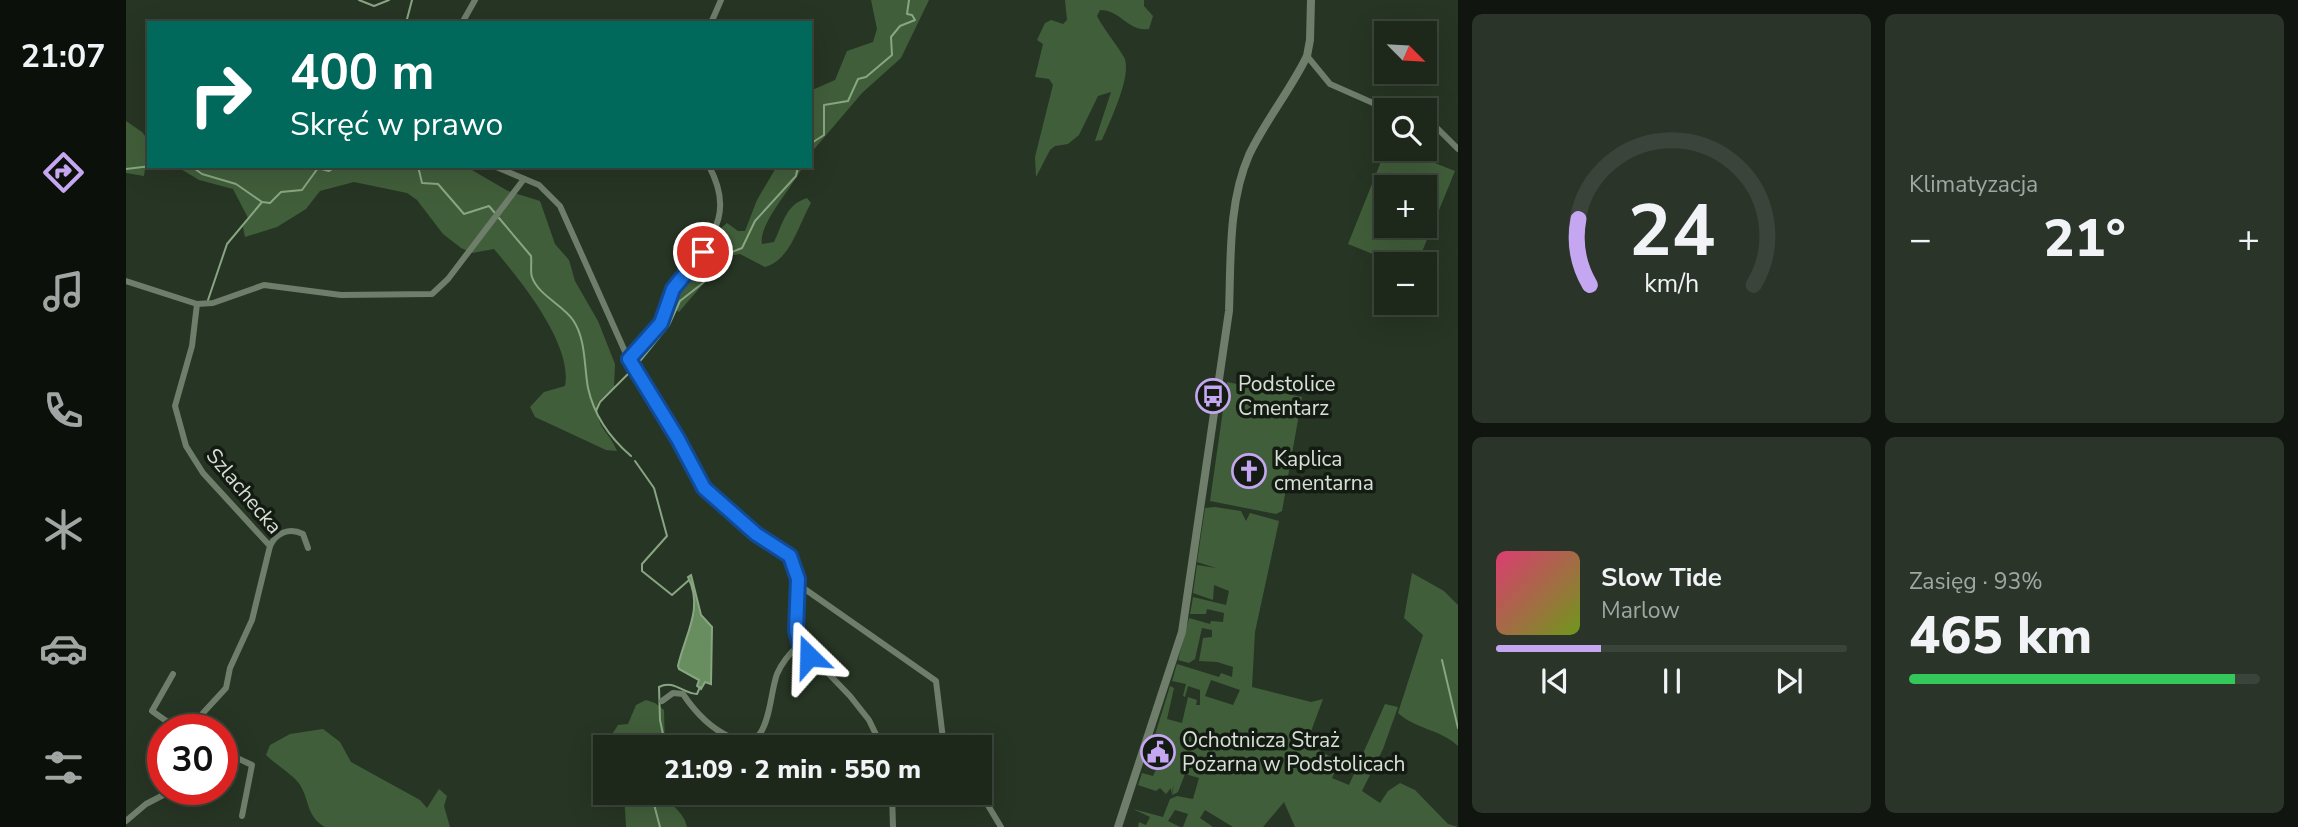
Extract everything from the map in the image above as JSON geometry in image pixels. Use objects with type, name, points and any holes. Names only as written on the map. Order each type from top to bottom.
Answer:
[{"type":"street","points":[[463,21],[475,0]]},
{"type":"street","points":[[712,21],[721,0]]},
{"type":"street","points":[[1118,827],[1182,632],[1229,311],[1230,258],[1241,180],[1250,155],[1307,57],[1311,40],[1311,0]]},
{"type":"street","points":[[1307,57],[1330,85],[1374,104]]},
{"type":"street","points":[[1437,128],[1458,149]]},
{"type":"street","points":[[499,168],[539,186],[560,206],[629,359],[678,439],[704,488],[756,534],[790,556],[797,569],[799,585],[796,631],[800,645],[850,696],[869,720],[876,735]]},
{"type":"street","points":[[629,359],[661,323],[673,289],[711,239],[719,212],[719,198],[710,168]]},
{"type":"street","points":[[126,281],[197,304],[213,303],[264,285],[341,295],[432,293],[448,279],[524,178]]},
{"type":"street","name":"Szlachecka","points":[[197,304],[192,346],[176,406],[186,446],[203,473],[248,519],[270,547],[252,620],[230,668],[226,688],[203,714]]},
{"type":"street","points":[[270,547],[277,536],[290,531],[303,534],[308,548]]},
{"type":"street","points":[[799,585],[936,681],[943,735]]},
{"type":"street","points":[[662,701],[673,693],[683,694],[708,723],[723,734],[737,741],[754,741],[759,737],[769,714],[776,675],[786,658],[800,645]]},
{"type":"street","points":[[156,714],[152,711],[173,674]]},
{"type":"street","points":[[238,758],[252,765],[242,816]]},
{"type":"street","points":[[126,821],[147,803]]},
{"type":"street","points":[[892,805],[893,827]]},
{"type":"street","points":[[988,805],[1002,827]]},
{"type":"shaded area","points":[[871,0],[929,0],[901,58],[862,93],[812,152],[812,90],[835,80],[847,51],[873,42],[877,29]]},
{"type":"shaded area","points":[[1065,0],[1144,0],[1144,6],[1153,16],[1149,29],[1142,29],[1114,13],[1100,10],[1097,16],[1124,57],[1126,65],[1115,110],[1102,140],[1095,141],[1111,92],[1098,96],[1079,135],[1068,144],[1055,146],[1050,150],[1036,177],[1035,157],[1053,85],[1049,79],[1035,77],[1043,44],[1037,40],[1045,23],[1051,20],[1063,24],[1067,20]]},
{"type":"shaded area","points":[[126,121],[147,138],[147,155],[144,176],[126,173]]},
{"type":"shaded area","points":[[1381,161],[1430,161],[1455,171],[1437,215],[1437,175],[1376,175]]},
{"type":"shaded area","points":[[179,168],[468,168],[508,191],[540,201],[555,244],[569,260],[575,281],[598,321],[615,364],[614,387],[598,402],[598,418],[617,451],[606,450],[535,417],[530,407],[544,392],[565,386],[561,351],[542,313],[494,249],[472,253],[461,248],[443,234],[417,200],[407,193],[354,182],[320,191],[306,209],[277,227],[245,237],[243,227],[248,218],[233,189],[199,180]]},
{"type":"shaded area","points":[[776,168],[802,168],[765,226],[762,236],[762,244],[774,242],[789,210],[807,198],[811,203],[788,249],[781,257],[765,267],[740,254],[727,256],[679,312],[673,308],[677,289],[712,250],[722,227],[727,223],[738,231],[745,231],[757,200]]},
{"type":"shaded area","points":[[1374,179],[1374,238],[1428,238],[1422,252],[1374,252],[1374,254],[1348,244]]},
{"type":"shaded area","points":[[1227,382],[1302,397],[1282,511],[1276,514],[1210,501]]},
{"type":"shaded area","points":[[1205,508],[1241,511],[1246,521],[1250,513],[1279,521],[1255,632],[1252,687],[1311,702],[1323,699],[1310,734],[1316,737],[1312,746],[1339,762],[1332,778],[1349,785],[1385,704],[1398,707],[1383,749],[1362,791],[1380,803],[1388,791],[1400,783],[1415,790],[1448,824],[1458,827],[1295,827],[1284,802],[1263,827],[1233,827],[1205,810],[1200,818],[1213,827],[1183,827],[1188,814],[1175,810],[1168,821],[1180,827],[1138,827],[1139,822],[1146,825],[1150,817],[1133,809],[1163,817],[1170,799],[1177,796],[1193,799],[1199,778],[1185,774],[1178,792],[1172,795],[1174,785],[1171,794],[1171,788],[1166,794],[1160,788],[1156,791],[1138,785],[1142,773],[1153,776],[1169,741],[1155,735],[1170,686],[1174,688],[1167,719],[1182,723],[1188,697],[1197,700],[1196,705],[1200,705],[1200,690],[1188,686],[1185,697],[1186,684],[1172,681],[1177,664],[1219,677],[1221,673],[1232,677],[1233,667],[1217,662],[1199,661],[1203,638],[1212,637],[1212,630],[1202,628],[1195,659],[1189,663],[1178,660],[1189,618],[1210,624],[1211,621],[1223,622],[1224,613],[1207,609],[1206,614],[1190,614],[1193,597],[1226,605],[1229,591],[1214,585],[1213,600],[1193,593],[1197,565],[1216,568],[1197,562]],"holes":[[[1211,680],[1240,690],[1233,705],[1205,696]]]},
{"type":"shaded area","points":[[1412,573],[1444,591],[1458,605],[1458,746],[1398,713],[1423,635],[1404,618]]},
{"type":"shaded area","points":[[691,575],[701,615],[712,627],[711,684],[705,682],[701,689],[697,686],[699,680],[678,666],[694,611],[688,577]]},
{"type":"shaded area","points":[[646,700],[664,710],[665,735],[612,735],[618,725],[628,724],[636,705]]},
{"type":"shaded area","points":[[323,729],[340,742],[351,762],[420,800],[427,808],[439,789],[447,796],[444,806],[450,827],[325,827],[319,823],[311,813],[298,782],[266,755],[270,745],[290,734]]},
{"type":"shaded area","points":[[625,805],[673,805],[683,817],[687,827],[626,827]]},
{"type":"waterway","points":[[359,0],[374,6],[389,0]]},
{"type":"waterway","points":[[407,21],[412,0]]},
{"type":"waterway","points":[[812,143],[824,135],[824,105],[848,101],[858,79],[866,77],[892,55],[891,37],[900,26],[915,20],[912,15],[907,14],[909,0]]},
{"type":"waterway","points":[[126,169],[147,166]]},
{"type":"waterway","points":[[194,168],[202,174],[236,184],[262,202],[270,203],[281,192],[302,190],[318,168]]},
{"type":"waterway","points":[[318,168],[329,171],[334,168]]},
{"type":"waterway","points":[[418,168],[422,183],[438,184],[464,214],[489,206],[495,213]]},
{"type":"waterway","points":[[636,366],[669,325],[680,301],[713,275],[712,260],[742,248],[755,221],[796,176],[798,168]]},
{"type":"waterway","points":[[208,300],[227,244],[262,202]]},
{"type":"waterway","points":[[499,218],[531,256],[531,275],[535,283],[569,315],[577,327],[594,407],[616,442],[631,456]]},
{"type":"waterway","points":[[596,411],[600,402],[631,371]]},
{"type":"waterway","points":[[635,461],[654,488],[667,536],[642,564],[642,571],[672,595],[689,580]]},
{"type":"waterway","points":[[1442,660],[1458,728]]},
{"type":"waterway","points":[[663,735],[659,687],[669,685],[697,694],[700,687]]},
{"type":"waterway","points":[[654,805],[660,827]]},
{"type":"place","name":"Podstolice Cmentarz","points":[[1213,396]]},
{"type":"place","name":"Kaplica cmentarna","points":[[1249,471]]},
{"type":"place","name":"Ochotnicza Straż Pożarna w Podstolicach","points":[[1158,752]]},
{"type":"route","points":[[703,252],[673,289],[661,323],[629,359],[710,496],[756,534],[790,556],[797,569],[799,585],[796,631],[800,645],[809,656]]}]
